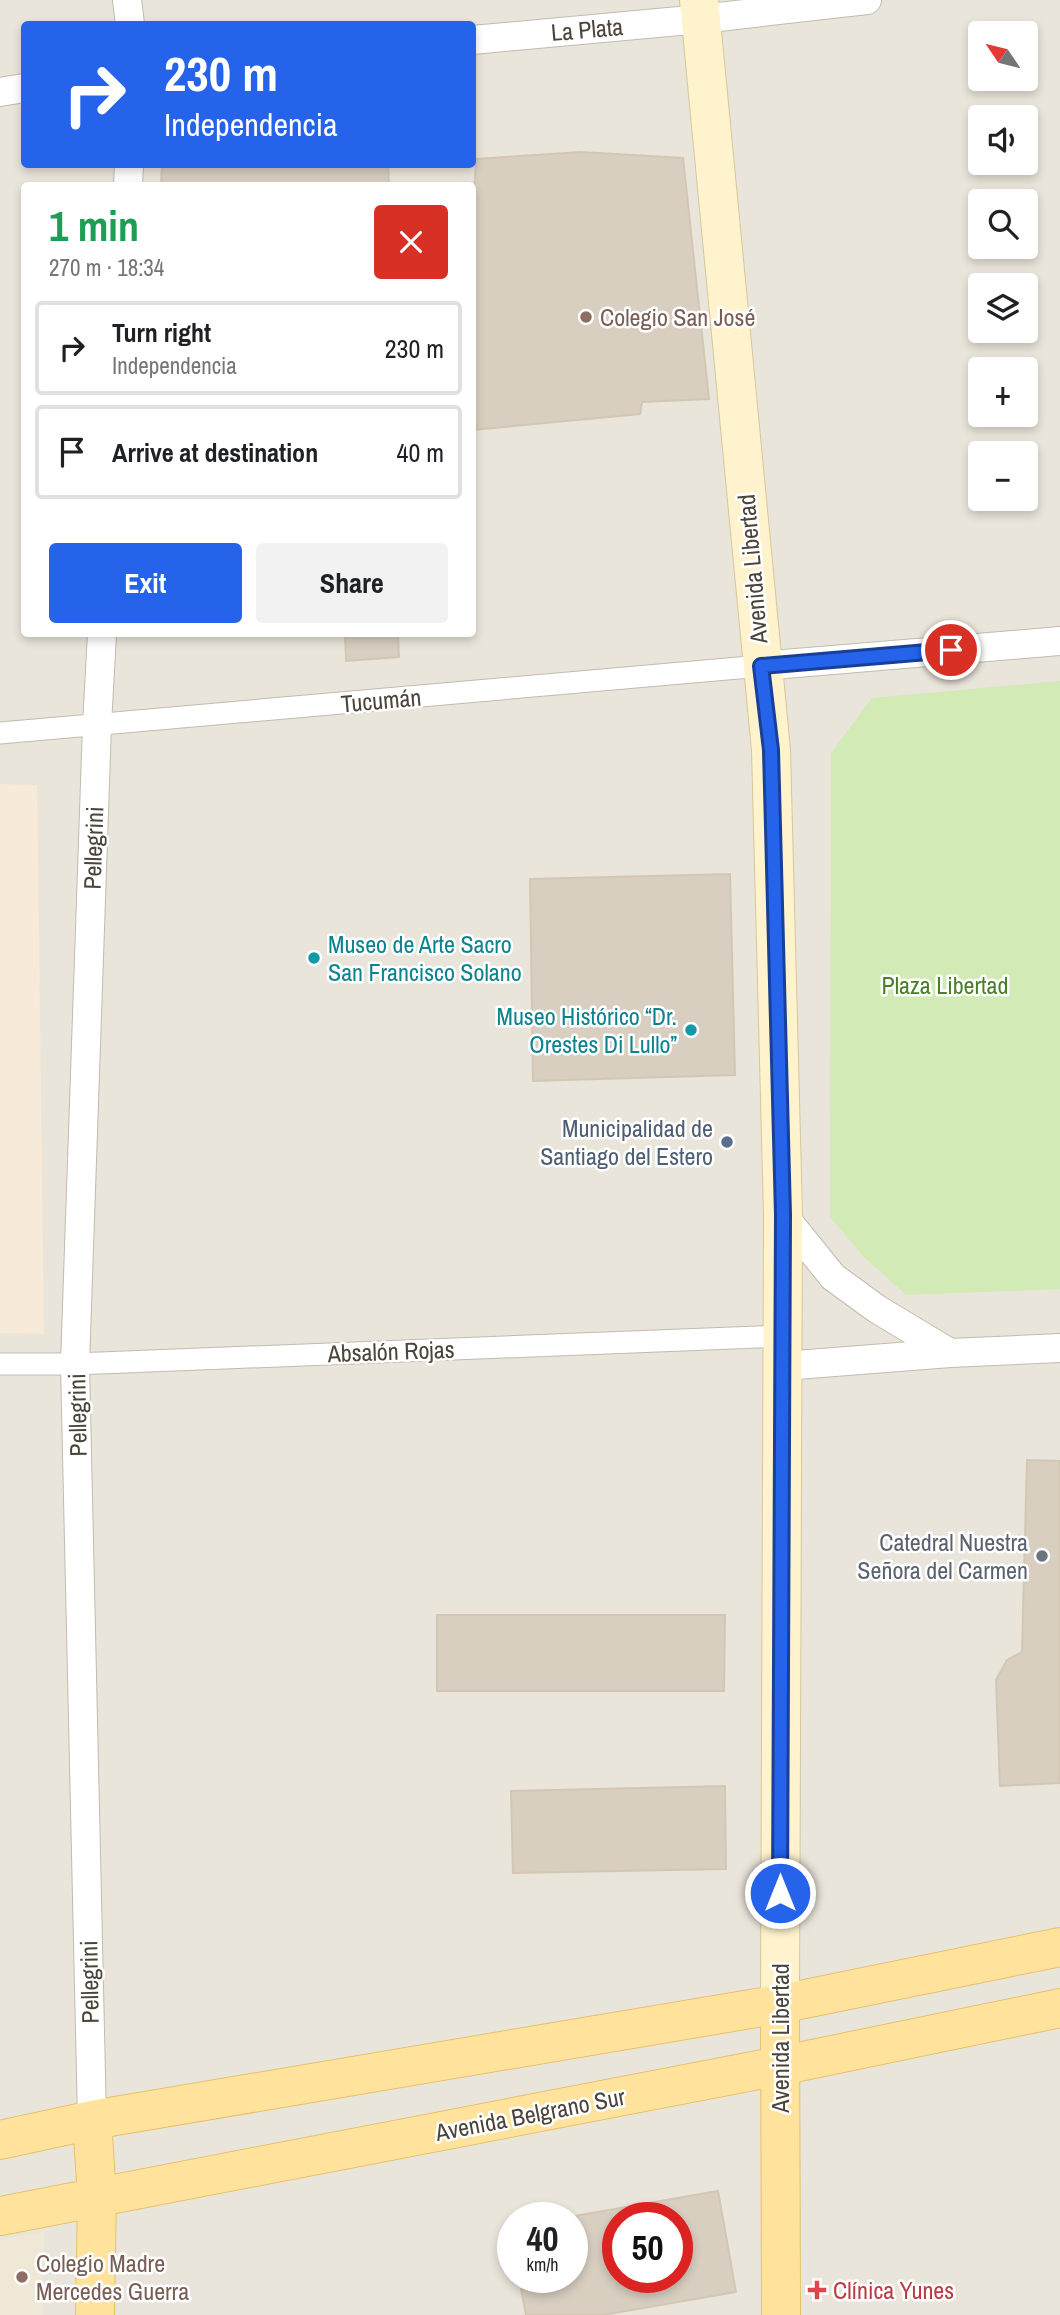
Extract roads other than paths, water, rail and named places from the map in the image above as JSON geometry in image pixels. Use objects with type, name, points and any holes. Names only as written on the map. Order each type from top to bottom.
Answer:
[{"type":"main road","name":"Avenida Libertad","points":[[700,9],[771,750],[783,1215],[779,2066],[781,2315]]},
{"type":"main road","points":[[0,2140],[92,2120],[780,2004],[1060,1947]]},
{"type":"main road","name":"Avenida Belgrano Sur","points":[[0,2216],[779,2066],[1060,2008]]},
{"type":"main road","name":"Pellegrini","points":[[92,2120],[97,2197],[95,2315]]},
{"type":"street","points":[[127,0],[130,21]]},
{"type":"street","name":"La Plata","points":[[476,39],[700,9],[867,0]]},
{"type":"street","points":[[0,92],[21,88]]},
{"type":"street","name":"Pellegrini","points":[[92,2120],[75,1364],[102,637]]},
{"type":"street","points":[[761,666],[1060,641]]},
{"type":"street","name":"Tucumán","points":[[0,733],[761,666]]},
{"type":"street","points":[[783,1215],[833,1277],[877,1309],[950,1353]]},
{"type":"street","points":[[783,1351],[950,1353],[1060,1348]]},
{"type":"street","name":"Absalón Rojas","points":[[0,1364],[783,1351]]},
{"type":"place","name":"Colegio San José","points":[[586,317]]},
{"type":"place","name":"Museo de Arte Sacro San Francisco Solano","points":[[314,958]]},
{"type":"place","name":"Museo Histórico “Dr. Orestes Di Lullo”","points":[[691,1030]]},
{"type":"place","name":"Municipalidad de Santiago del Estero","points":[[727,1142]]},
{"type":"place","name":"Catedral Nuestra Señora del Carmen","points":[[1042,1556]]},
{"type":"place","name":"Colegio Madre Mercedes Guerra","points":[[22,2277]]},
{"type":"place","name":"Clínica Yunes","points":[[817,2290]]},
{"type":"park label","name":"Plaza Libertad","points":[[945,985]]}]
